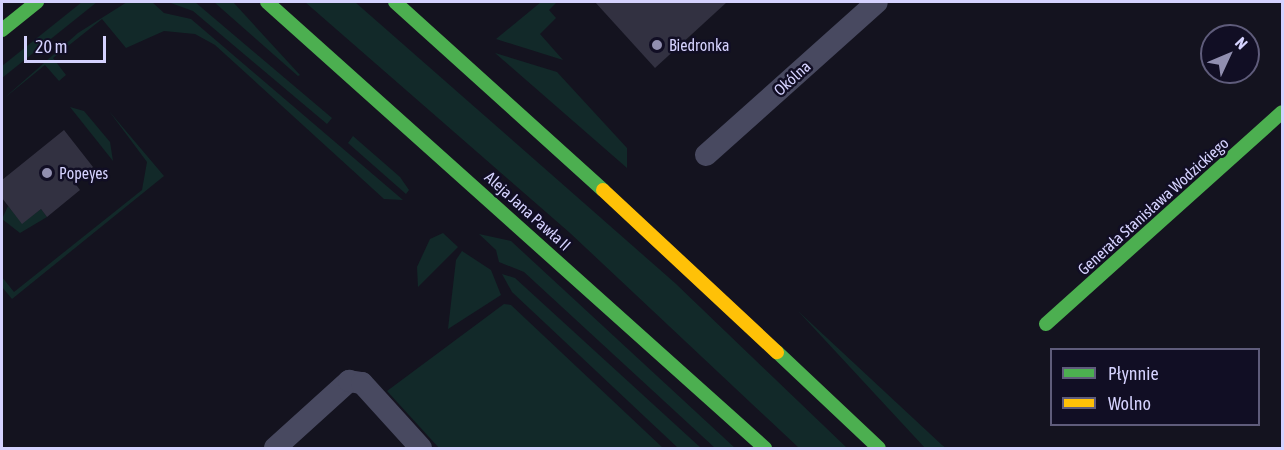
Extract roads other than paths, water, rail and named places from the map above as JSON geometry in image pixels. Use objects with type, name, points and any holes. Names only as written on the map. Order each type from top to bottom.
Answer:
[{"type":"main road","points":[[2,30],[37,2]]},
{"type":"main road","name":"Aleja Jana Pawła II","points":[[267,2],[765,448]]},
{"type":"main road","points":[[395,2],[879,448]]},
{"type":"main road","name":"Generała Stanisława Wodzickiego","points":[[1046,324],[1282,112]]},
{"type":"street","name":"Okólna","points":[[706,154],[877,2]]},
{"type":"street","points":[[275,448],[350,381],[362,383],[421,448]]},
{"type":"place","name":"Biedronka","points":[[657,45]]},
{"type":"place","name":"Popeyes","points":[[47,173]]}]
